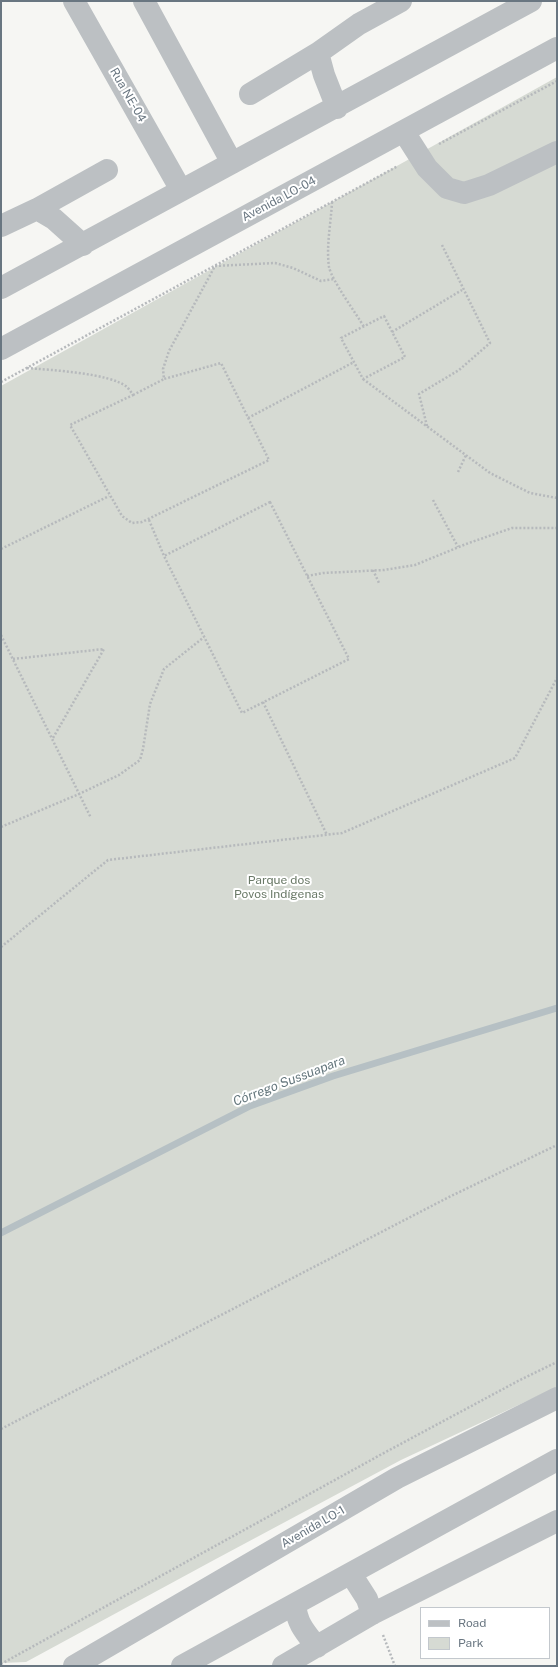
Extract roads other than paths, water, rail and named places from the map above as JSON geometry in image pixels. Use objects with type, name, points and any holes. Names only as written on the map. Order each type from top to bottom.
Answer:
[{"type":"street","name":"Rua NE-04","points":[[74,1],[181,190]]},
{"type":"street","points":[[144,1],[232,163]]},
{"type":"street","points":[[250,94],[318,53],[359,24],[401,1]]},
{"type":"street","points":[[1,288],[336,108],[408,67],[531,1]]},
{"type":"street","name":"Avenida LO-04","points":[[1,349],[557,48]]},
{"type":"street","points":[[318,53],[336,108]]},
{"type":"street","points":[[404,132],[427,168],[447,188],[464,193],[489,186],[557,152]]},
{"type":"street","points":[[1,226],[37,209],[107,170]]},
{"type":"street","points":[[37,209],[54,219],[83,245]]},
{"type":"street","name":"Avenida LO-1","points":[[74,1666],[397,1478],[557,1398]]},
{"type":"street","points":[[182,1666],[557,1460]]},
{"type":"street","points":[[283,1666],[372,1614],[557,1521]]},
{"type":"street","points":[[351,1574],[367,1598],[372,1614]]},
{"type":"street","points":[[295,1604],[296,1617],[300,1625],[317,1647]]},
{"type":"waterway","name":"Córrego Sussuapara","points":[[1,1233],[250,1106],[333,1076],[557,1008]]},
{"type":"park label","name":"Parque dos Povos Indígenas","points":[[279,887]]}]
